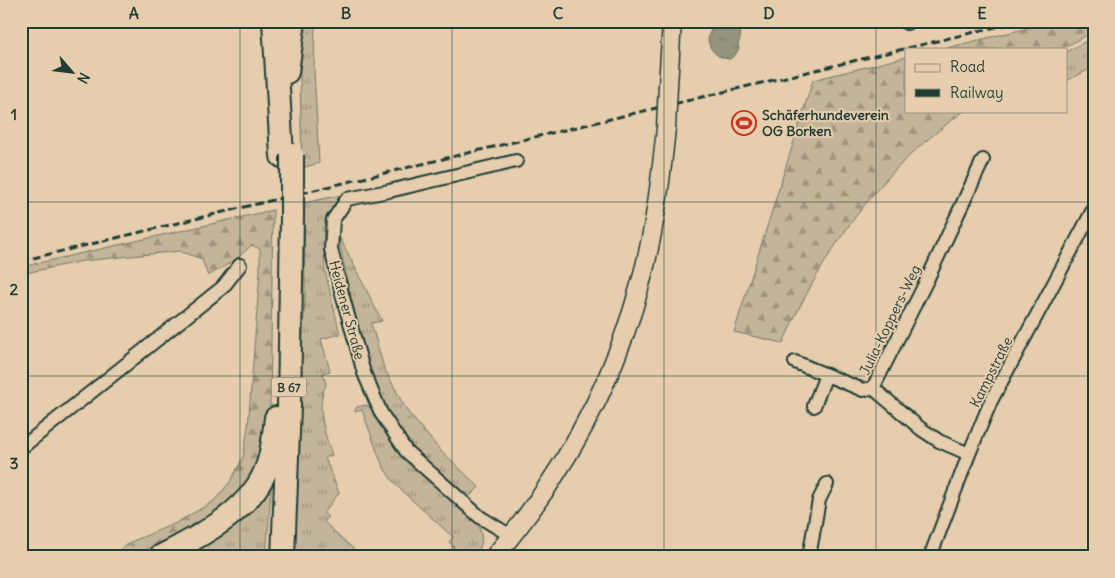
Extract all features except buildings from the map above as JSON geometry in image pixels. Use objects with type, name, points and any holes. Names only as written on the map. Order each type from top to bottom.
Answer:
[{"type":"highway","name":"B 67","points":[[274,21],[287,155]]},
{"type":"highway","name":"B 67","points":[[282,21],[286,78],[289,407],[283,557]]},
{"type":"highway","points":[[286,78],[294,21]]},
{"type":"highway","name":"B 67","points":[[273,557],[287,218]]},
{"type":"highway","points":[[160,557],[197,537],[246,502],[260,482],[268,465],[278,410]]},
{"type":"main road","points":[[494,557],[563,464],[581,433],[606,381],[630,320],[652,234],[662,171],[672,21]]},
{"type":"street","name":"Julia-Koppers-Weg","points":[[969,454],[939,441],[921,429],[873,388],[927,280],[983,160]]},
{"type":"street","name":"Heidener Straße","points":[[511,536],[480,517],[406,452],[381,413],[364,373],[330,249],[333,220],[347,199],[516,161]]},
{"type":"street","name":"Kampstraße","points":[[930,557],[991,401],[1094,208]]},
{"type":"street","points":[[21,448],[224,287],[240,265]]},
{"type":"street","points":[[794,362],[863,390],[873,388]]},
{"type":"street","points":[[814,406],[826,375]]},
{"type":"street","points":[[809,557],[819,500],[827,484]]},
{"type":"green space","points":[[301,21],[315,21],[314,70],[319,163],[302,168],[299,29]]},
{"type":"green space","points":[[1057,21],[1094,21],[1094,31],[1063,48],[946,48]]},
{"type":"green space","points":[[1094,37],[1094,67],[1068,80],[1068,51]]},
{"type":"green space","points":[[905,57],[905,112],[963,112],[912,153],[890,175],[863,207],[838,241],[816,277],[783,343],[734,332],[813,80]]},
{"type":"green space","points":[[341,195],[323,228],[325,271],[340,334],[321,339],[330,371],[323,373],[326,385],[321,401],[322,420],[332,455],[325,458],[339,493],[323,513],[328,517],[324,522],[362,557],[289,557],[305,300],[304,203]]},
{"type":"green space","points":[[273,210],[270,409],[259,463],[246,488],[215,517],[150,547],[134,557],[111,557],[131,542],[176,523],[214,501],[230,482],[243,457],[248,427],[260,249],[252,245],[235,260],[208,276],[202,259],[179,251],[83,261],[21,274],[21,267]]},
{"type":"green space","points":[[339,236],[382,321],[371,323],[384,368],[407,411],[440,450],[479,487],[468,498],[422,458],[394,422],[382,399],[372,374],[357,323]]},
{"type":"green space","points":[[366,405],[372,408],[395,445],[416,469],[478,524],[482,541],[474,557],[445,557],[454,547],[449,542],[453,537],[402,491],[384,468],[362,410],[355,412],[357,407]]},
{"type":"green space","points":[[272,478],[266,557],[169,557]]},
{"type":"water","points":[[724,22],[737,26],[740,32],[739,48],[730,59],[715,54],[709,42],[711,30],[716,25]]},
{"type":"railway","points":[[908,48],[1021,21]]},
{"type":"railway","points":[[21,261],[905,49]]},
{"type":"place","name":"Schäferhundeverein OG Borken","points":[[744,123]]}]
